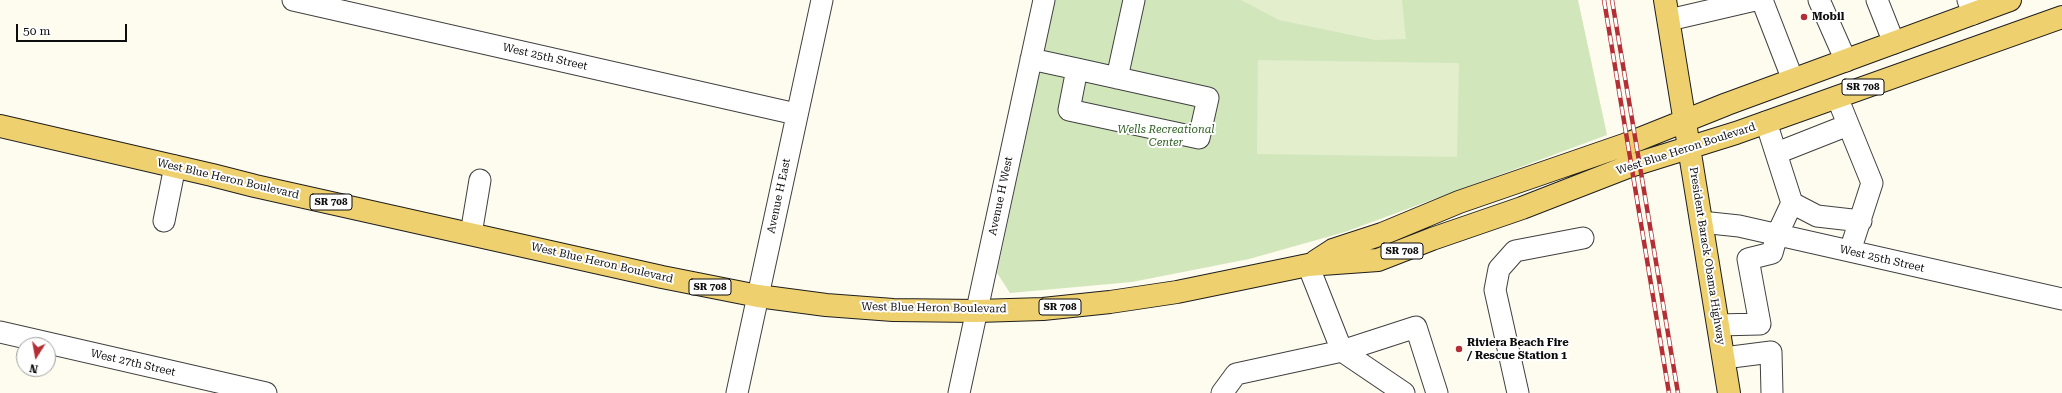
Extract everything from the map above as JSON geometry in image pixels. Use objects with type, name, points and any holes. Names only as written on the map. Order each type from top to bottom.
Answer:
[{"type":"main road","name":"West Blue Heron Boulevard","points":[[1308,265],[1333,250],[1382,234],[1458,202],[1627,144],[1684,121],[1894,43],[1971,7],[2010,0]]},
{"type":"main road","name":"President Barack Obama Highway","points":[[1667,10],[1684,121],[1730,393]]},
{"type":"main road","name":"West Blue Heron Boulevard","points":[[0,126],[255,186],[662,277],[758,296],[826,305],[892,310],[977,311],[1043,308],[1110,302],[1177,292],[1308,265],[1378,260],[1432,239],[1522,208],[1630,166],[1766,122],[2062,16]]},
{"type":"street","name":"West 25th Street","points":[[293,0],[796,114]]},
{"type":"street","name":"Avenue H East","points":[[736,393],[822,0]]},
{"type":"street","name":"Avenue H West","points":[[959,393],[1044,0]]},
{"type":"street","points":[[1117,78],[1134,0]]},
{"type":"street","points":[[1667,10],[1755,0]]},
{"type":"street","points":[[1762,0],[1793,80]]},
{"type":"street","points":[[1819,0],[1846,61]]},
{"type":"street","points":[[1877,0],[1894,43]]},
{"type":"street","points":[[1031,59],[1077,69],[1208,98],[1200,138],[1069,110],[1077,69]]},
{"type":"street","points":[[1837,97],[1872,183],[1850,251]]},
{"type":"street","points":[[1718,325],[1760,324],[1748,259],[1772,253],[1777,235],[1792,203],[1766,122]]},
{"type":"street","points":[[1777,153],[1848,125]]},
{"type":"street","points":[[164,221],[175,166]]},
{"type":"street","points":[[471,234],[480,180]]},
{"type":"street","points":[[1792,203],[1817,216],[1860,221]]},
{"type":"street","name":"West 25th Street","points":[[1701,222],[1739,226],[2062,299]]},
{"type":"street","points":[[1518,393],[1495,290],[1499,269],[1514,251],[1583,238]]},
{"type":"street","points":[[1308,265],[1342,351],[1400,391]]},
{"type":"street","points":[[1222,393],[1236,374],[1342,351],[1416,327],[1437,393]]},
{"type":"street","name":"West 27th Street","points":[[0,332],[266,393]]},
{"type":"street","points":[[1724,358],[1771,352],[1772,393]]},
{"type":"street","points":[[1376,393],[1400,391]]},
{"type":"green space","name":"Wells Recreational Center","points":[[1055,0],[1578,0],[1607,135],[1345,232],[1249,259],[1132,282],[1010,293],[997,273]]},
{"type":"green space","points":[[1241,0],[1402,0],[1406,39],[1375,40],[1279,20]]},
{"type":"green space","points":[[1258,60],[1459,63],[1457,157],[1257,154]]},
{"type":"railway","points":[[1604,0],[1669,393]]},
{"type":"railway","points":[[1612,0],[1678,393]]},
{"type":"place","name":"Mobil","points":[[1804,17]]},
{"type":"place","name":"Riviera Beach Fire / Rescue Station 1","points":[[1459,349]]}]
